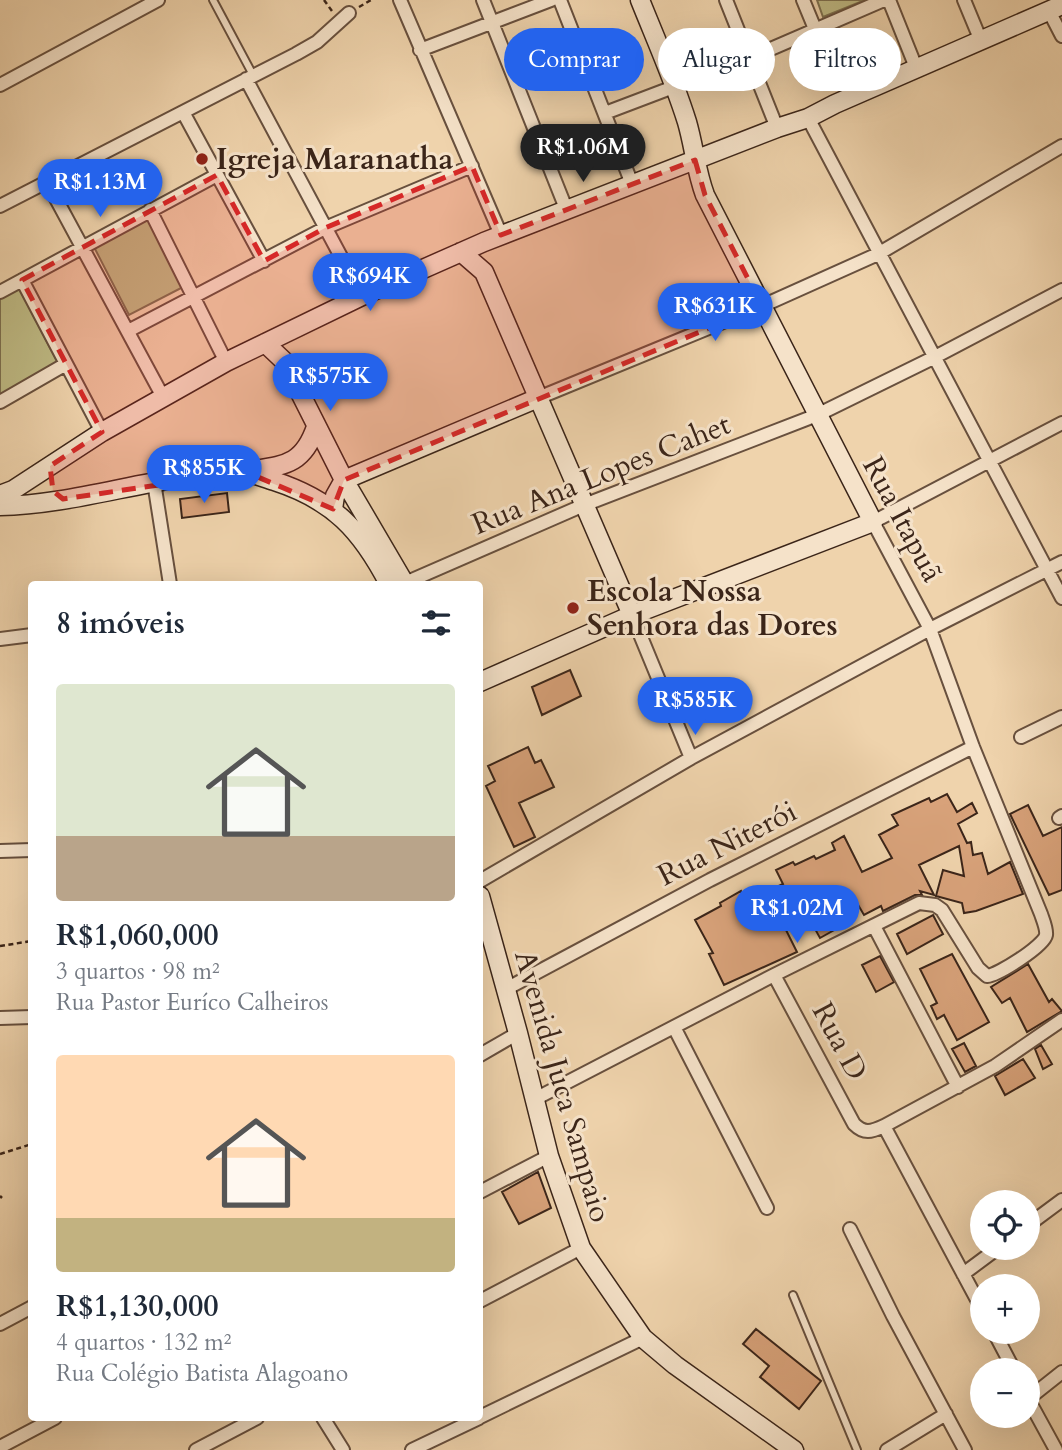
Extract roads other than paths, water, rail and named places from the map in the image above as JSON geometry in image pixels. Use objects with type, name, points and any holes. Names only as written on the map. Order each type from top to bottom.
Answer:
[{"type":"main road","name":"Rua Itapuã","points":[[640,0],[658,45]]},
{"type":"main road","points":[[0,495],[13,490],[102,432],[226,362],[362,296],[501,235],[807,118],[1056,8]]},
{"type":"main road","name":"Rua Itapuã","points":[[676,91],[705,195],[873,522]]},
{"type":"main road","points":[[484,242],[481,256],[484,272],[632,615]]},
{"type":"main road","points":[[461,252],[484,272]]},
{"type":"main road","points":[[283,334],[284,362]]},
{"type":"main road","points":[[265,343],[284,362],[398,581]]},
{"type":"main road","points":[[333,509],[335,496],[344,480],[538,398]]},
{"type":"main road","points":[[0,506],[281,466],[295,461],[310,446],[316,427]]},
{"type":"main road","points":[[50,466],[50,485],[63,499]]},
{"type":"main road","points":[[246,472],[286,485],[333,509],[356,531],[397,581]]},
{"type":"main road","points":[[483,681],[632,615],[873,522]]},
{"type":"main road","name":"Avenida Juca Sampaio","points":[[483,907],[549,1156],[581,1248],[643,1338],[675,1365],[794,1450]]},
{"type":"street","points":[[0,85],[158,0]]},
{"type":"street","points":[[400,0],[501,235]]},
{"type":"street","points":[[483,0],[567,211]]},
{"type":"street","points":[[420,50],[551,0]]},
{"type":"street","points":[[560,0],[632,184]]},
{"type":"street","points":[[726,0],[738,28]]},
{"type":"street","points":[[803,0],[816,28]]},
{"type":"street","points":[[818,28],[886,0],[917,70]]},
{"type":"street","points":[[964,0],[981,41]]},
{"type":"street","points":[[1056,8],[1062,36]]},
{"type":"street","points":[[0,206],[317,42],[349,13]]},
{"type":"street","points":[[250,77],[362,296]]},
{"type":"street","points":[[605,113],[659,91]]},
{"type":"street","points":[[763,91],[777,128]]},
{"type":"street","points":[[183,112],[264,261]]},
{"type":"street","points":[[807,118],[1062,598]]},
{"type":"street","points":[[538,398],[762,306],[878,254],[1062,146]]},
{"type":"street","points":[[128,331],[325,228],[472,166]]},
{"type":"street","points":[[0,292],[217,175]]},
{"type":"street","points":[[47,182],[163,397]]},
{"type":"street","points":[[150,210],[226,362]]},
{"type":"street","points":[[22,280],[102,432]]},
{"type":"street","name":"Rua Ana Lopes Cahet","points":[[407,581],[584,505],[817,415],[1062,290]]},
{"type":"street","points":[[0,402],[66,365]]},
{"type":"street","points":[[873,522],[1062,423]]},
{"type":"street","points":[[154,482],[170,581]]},
{"type":"street","name":"Rua Itapuã","points":[[873,522],[930,629],[973,747],[1041,914],[1046,933],[1043,942],[1002,971],[990,976],[978,968],[949,919],[935,905],[919,903],[874,926]]},
{"type":"street","points":[[483,879],[691,758],[930,629],[1062,562]]},
{"type":"street","points":[[632,615],[691,758]]},
{"type":"street","points":[[0,639],[28,636]]},
{"type":"street","points":[[1021,737],[1062,716]]},
{"type":"street","name":"Rua Niterói","points":[[506,989],[710,880],[973,747]]},
{"type":"street","points":[[0,851],[28,850]]},
{"type":"street","points":[[535,1099],[874,926],[958,1087]]},
{"type":"street","name":"Rua D","points":[[774,975],[854,1124],[861,1130],[873,1131],[884,1126]]},
{"type":"street","points":[[0,1018],[28,1017]]},
{"type":"street","points":[[970,1286],[884,1126],[995,1066],[1062,1020]]},
{"type":"street","points":[[674,1027],[767,1208]]},
{"type":"street","points":[[483,1053],[518,1033]]},
{"type":"street","points":[[483,1190],[549,1156]]},
{"type":"street","points":[[1040,1216],[1062,1200]]},
{"type":"street","points":[[850,1229],[965,1450]]},
{"type":"street","points":[[483,1299],[581,1248]]},
{"type":"street","points":[[964,1274],[982,1260]]},
{"type":"street","points":[[0,1324],[28,1309]]},
{"type":"street","points":[[483,1415],[643,1338]]},
{"type":"street","points":[[1040,1389],[1062,1372]]},
{"type":"street","points":[[896,1448],[946,1414]]},
{"type":"street","points":[[1040,1420],[1056,1450]]},
{"type":"street","points":[[0,1447],[49,1421]]},
{"type":"street","points":[[196,1450],[251,1421]]},
{"type":"street","points":[[325,1421],[343,1450]]},
{"type":"street","points":[[412,1450],[471,1421]]},
{"type":"lane","points":[[213,0],[250,77]]},
{"type":"lane","points":[[793,1295],[857,1450]]},
{"type":"place","name":"Igreja Maranatha","points":[[202,159]]},
{"type":"place","name":"Escola Nossa Senhora das Dores","points":[[573,608]]}]
